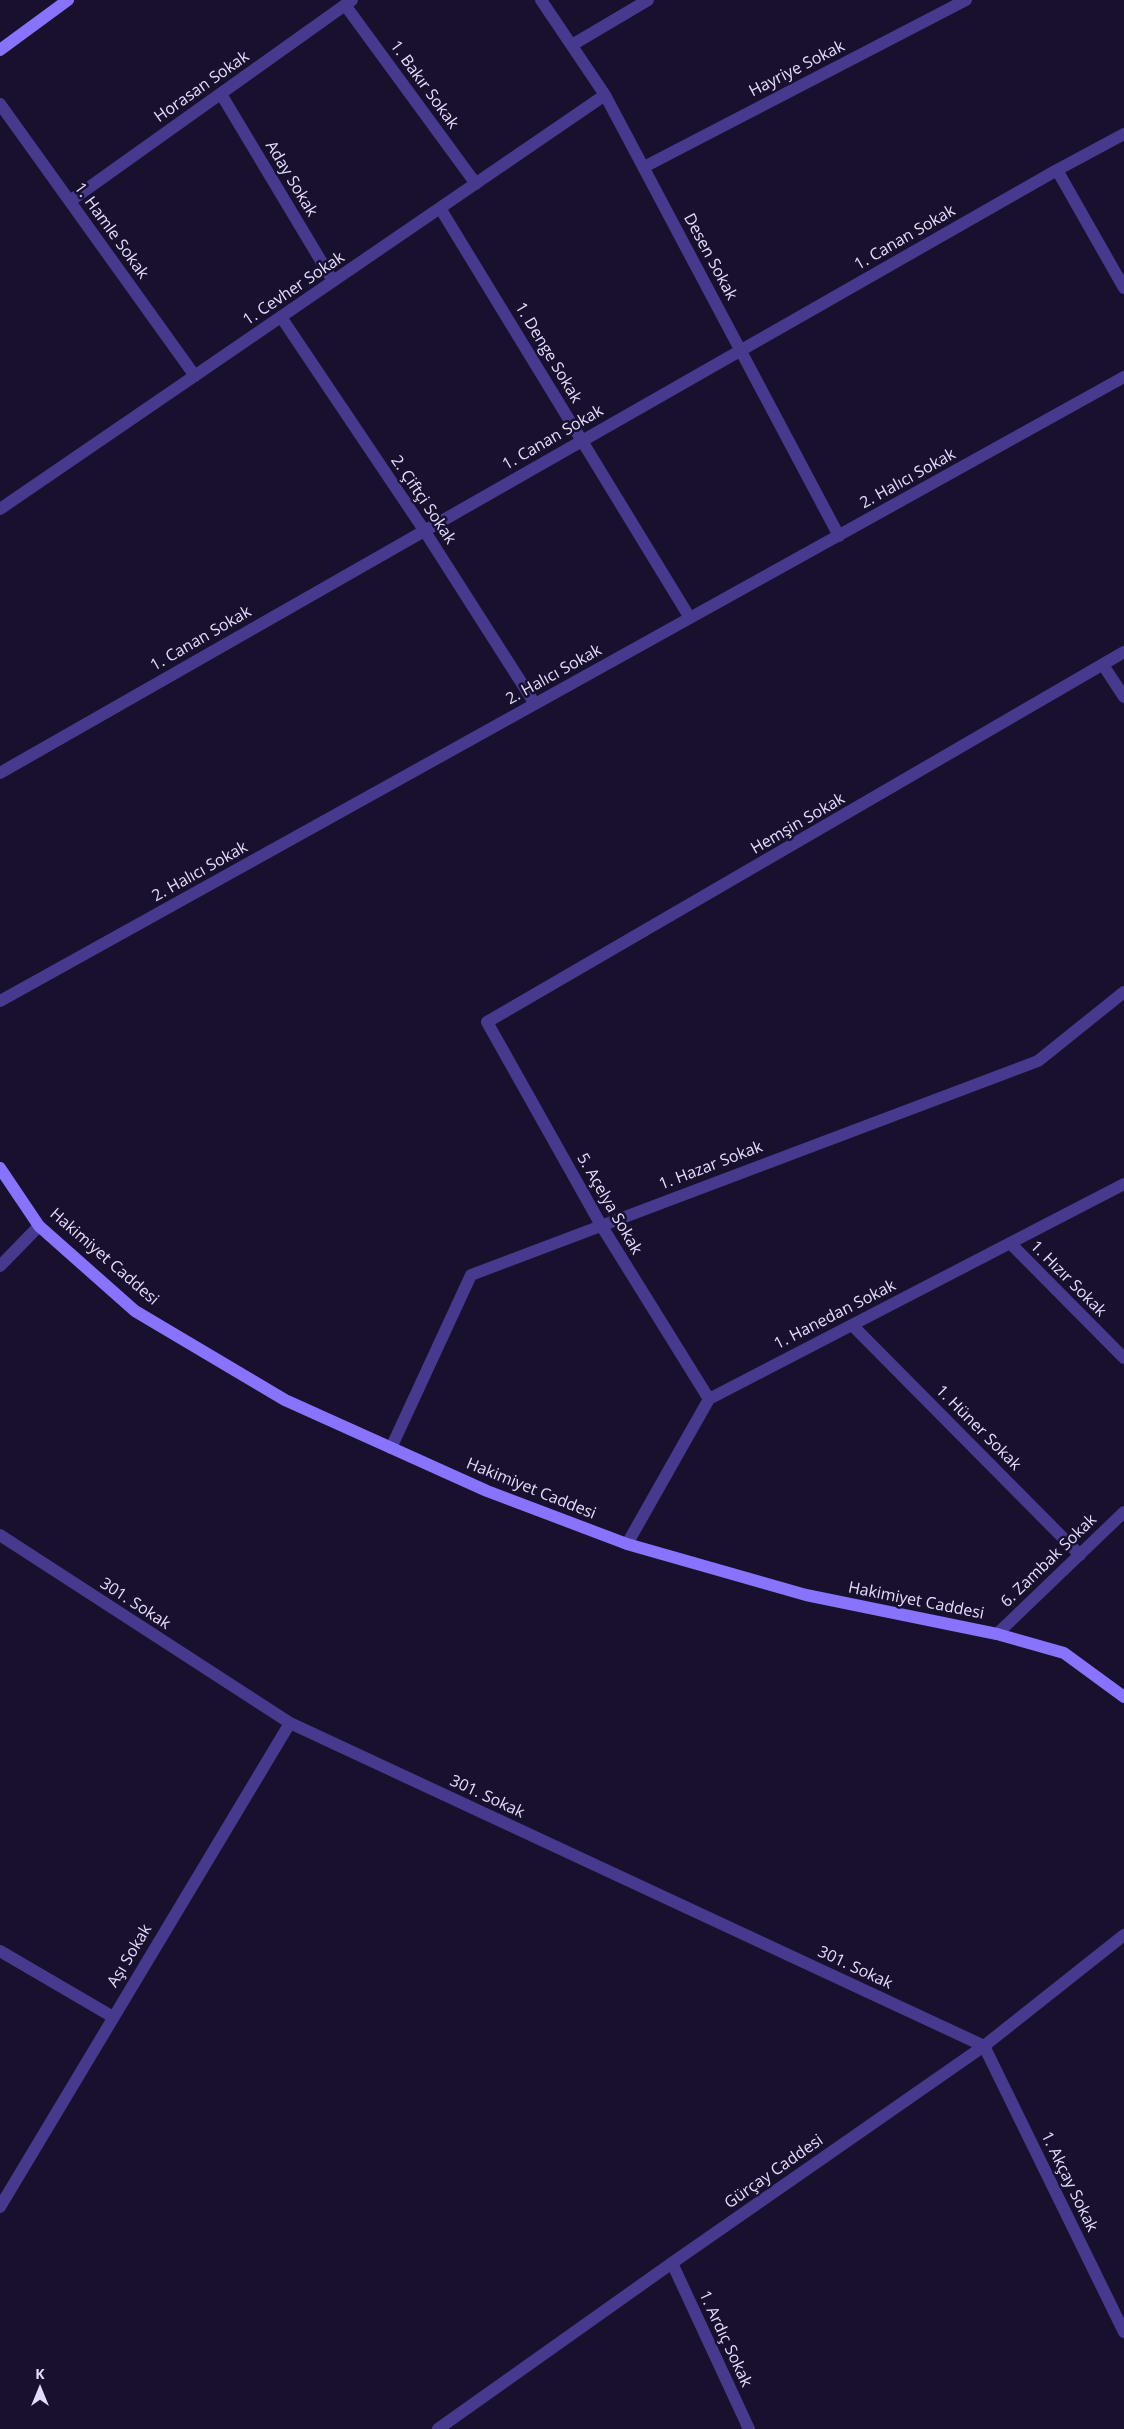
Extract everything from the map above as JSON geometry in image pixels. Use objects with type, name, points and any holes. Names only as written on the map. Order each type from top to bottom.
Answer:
[{"type":"main road","points":[[0,50],[68,0]]},
{"type":"main road","name":"Hakimiyet Caddesi","points":[[0,1168],[39,1226],[136,1311],[285,1400],[487,1490],[627,1544],[806,1596],[997,1634],[1064,1653],[1124,1697]]},
{"type":"street","name":"Desen Sokak","points":[[541,0],[605,95],[839,536]]},
{"type":"street","points":[[572,45],[648,0]]},
{"type":"street","name":"Hayriye Sokak","points":[[644,166],[966,0]]},
{"type":"street","name":"Horasan Sokak","points":[[70,201],[349,2]]},
{"type":"street","name":"1. Bakır Sokak","points":[[349,2],[476,184]]},
{"type":"street","name":"Aday Sokak","points":[[221,94],[333,281]]},
{"type":"street","name":"1. Cevher Sokak","points":[[0,509],[605,95]]},
{"type":"street","name":"1. Hamle Sokak","points":[[0,104],[195,376]]},
{"type":"street","name":"1. Canan Sokak","points":[[0,773],[581,440],[1056,170],[1124,134]]},
{"type":"street","points":[[1056,170],[1124,288]]},
{"type":"street","name":"1. Denge Sokak","points":[[440,208],[690,618]]},
{"type":"street","name":"2. Çiftçi Sokak","points":[[281,317],[424,530],[536,704]]},
{"type":"street","name":"2. Halıcı Sokak","points":[[0,1001],[1124,377]]},
{"type":"street","name":"Hemşin Sokak","points":[[487,1022],[1124,652]]},
{"type":"street","points":[[1103,665],[1124,696]]},
{"type":"street","name":"1. Hazar Sokak","points":[[391,1448],[471,1274],[1038,1060],[1124,992]]},
{"type":"street","name":"5. Açelya Sokak","points":[[487,1022],[601,1226],[709,1398]]},
{"type":"street","name":"1. Hanedan Sokak","points":[[709,1398],[1124,1184]]},
{"type":"street","points":[[0,1266],[39,1226]]},
{"type":"street","name":"1. Hızır Sokak","points":[[1010,1243],[1124,1358]]},
{"type":"street","name":"1. Hüner Sokak","points":[[852,1325],[1080,1555]]},
{"type":"street","points":[[627,1544],[709,1398]]},
{"type":"street","name":"6. Zambak Sokak","points":[[997,1634],[1124,1512]]},
{"type":"street","name":"301. Sokak","points":[[0,1535],[290,1723],[984,2046]]},
{"type":"street","name":"Aşı Sokak","points":[[0,2207],[112,2017],[290,1723]]},
{"type":"street","name":"Gürçay Caddesi","points":[[438,2429],[672,2263],[984,2046],[1124,1935]]},
{"type":"street","points":[[0,1951],[112,2017]]},
{"type":"street","name":"1. Akçay Sokak","points":[[984,2046],[1124,2332]]},
{"type":"street","name":"1. Ardıç Sokak","points":[[672,2263],[749,2429]]}]
